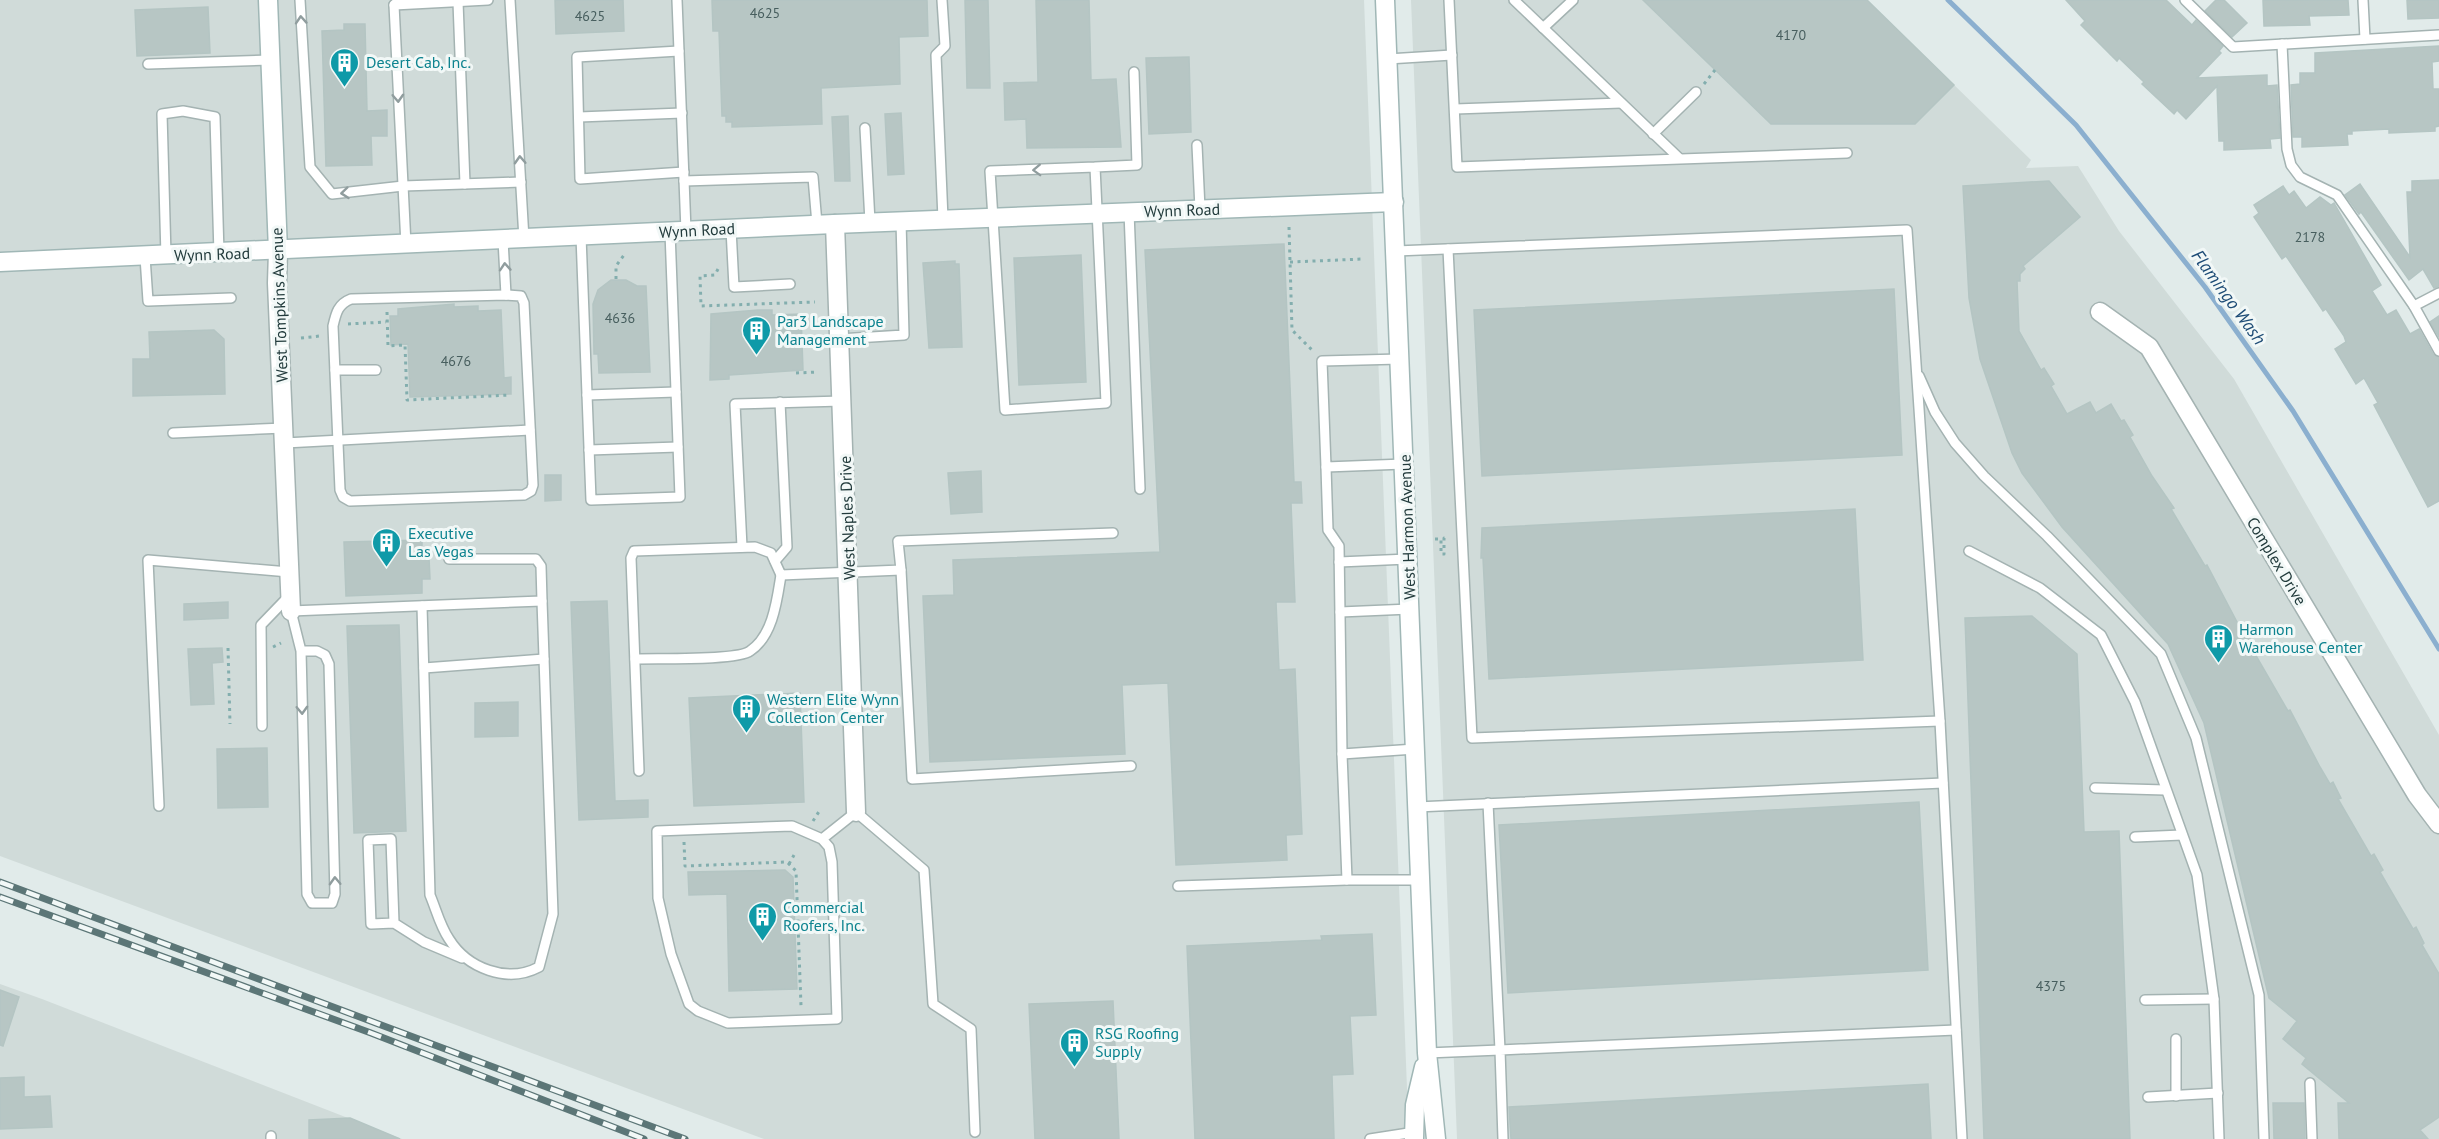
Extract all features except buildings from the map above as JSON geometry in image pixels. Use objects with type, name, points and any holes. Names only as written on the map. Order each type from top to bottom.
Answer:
[{"type":"street","name":"West Tompkins Avenue","points":[[268,0],[290,603]]},
{"type":"street","name":"West Harmon Avenue","points":[[1385,0],[1427,1053],[1436,1135]]},
{"type":"street","name":"Wynn Road","points":[[0,262],[219,254],[870,222],[1394,202]]},
{"type":"street","name":"West Naples Drive","points":[[826,224],[840,339],[856,812]]},
{"type":"street","name":"Complex Drive","points":[[2100,312],[2149,347],[2417,795],[2439,824]]},
{"type":"street","name":"West Harmon Avenue","points":[[1415,1136],[1416,1105],[1427,1053]]},
{"type":"street","points":[[1415,1136],[1436,1135]]},
{"type":"lane","points":[[300,0],[310,167],[332,194],[403,186],[521,182]]},
{"type":"lane","points":[[406,245],[397,3],[488,0]]},
{"type":"lane","points":[[510,0],[524,239]]},
{"type":"lane","points":[[581,236],[591,500],[680,497],[676,392],[678,231],[684,177],[677,0]]},
{"type":"lane","points":[[942,0],[945,46],[936,56],[943,219]]},
{"type":"lane","points":[[1449,0],[1457,167],[1847,153]]},
{"type":"lane","points":[[1514,0],[1679,159]]},
{"type":"lane","points":[[1544,28],[1573,0]]},
{"type":"lane","points":[[2185,0],[2233,47],[2439,35]]},
{"type":"lane","points":[[2363,0],[2365,39]]},
{"type":"lane","points":[[458,2],[465,184]]},
{"type":"lane","points":[[2282,44],[2287,149],[2290,165],[2300,177],[2337,195],[2414,306],[2439,351]]},
{"type":"lane","points":[[679,51],[577,57],[580,179],[813,177],[826,224]]},
{"type":"lane","points":[[1388,59],[1452,55]]},
{"type":"lane","points":[[148,64],[270,60]]},
{"type":"lane","points":[[1095,167],[1099,213],[1106,404],[1005,410],[990,171],[1137,165],[1134,72]]},
{"type":"lane","points":[[1653,134],[1696,92]]},
{"type":"lane","points":[[1455,109],[1621,103]]},
{"type":"lane","points":[[166,256],[162,114],[183,111],[215,117],[219,254]]},
{"type":"lane","points":[[579,117],[682,113]]},
{"type":"lane","points":[[865,128],[870,222]]},
{"type":"lane","points":[[1197,145],[1200,209]]},
{"type":"lane","points":[[1129,212],[1140,489]]},
{"type":"lane","points":[[840,339],[904,336],[901,221]]},
{"type":"lane","points":[[731,229],[734,287],[790,284]]},
{"type":"lane","points":[[1396,251],[1907,230],[1940,721],[1962,1139]]},
{"type":"lane","points":[[503,240],[506,295]]},
{"type":"lane","points":[[1448,249],[1473,738],[1940,721]]},
{"type":"lane","points":[[145,257],[148,301],[231,298]]},
{"type":"lane","points":[[2414,306],[2439,293]]},
{"type":"lane","points":[[506,295],[520,296],[524,303],[533,485],[531,491],[524,495],[350,501],[343,497],[340,490],[333,327],[336,312],[342,302],[351,299],[506,295]]},
{"type":"lane","points":[[1347,880],[1342,754],[1340,562],[1339,546],[1328,530],[1322,361],[1400,358]]},
{"type":"lane","points":[[1916,369],[1935,412],[1955,443],[1984,476],[2064,553],[2161,654],[2196,738],[2259,995],[2264,1139]]},
{"type":"lane","points":[[335,370],[376,370]]},
{"type":"lane","points":[[587,395],[676,392]]},
{"type":"lane","points":[[742,547],[735,404],[842,400]]},
{"type":"lane","points":[[775,561],[787,547],[780,402]]},
{"type":"lane","points":[[173,433],[284,435],[338,440],[530,430]]},
{"type":"lane","points":[[589,450],[678,447]]},
{"type":"lane","points":[[1326,467],[1404,464]]},
{"type":"lane","points":[[1113,533],[898,541],[912,779],[1131,766]]},
{"type":"lane","points":[[635,659],[731,656],[750,652],[764,635],[776,607],[781,575],[771,554],[755,547],[634,551],[631,558],[639,771]]},
{"type":"lane","points":[[1969,551],[2040,588],[2100,635],[2135,702],[2197,875],[2214,999],[2219,1139]]},
{"type":"lane","points":[[394,922],[391,839],[368,840],[371,924],[394,922],[424,942],[491,972],[527,973],[539,967],[553,914],[541,566],[536,560],[449,559]]},
{"type":"lane","points":[[159,806],[148,560],[289,572]]},
{"type":"lane","points":[[1340,562],[1408,560]]},
{"type":"lane","points":[[781,575],[901,570]]},
{"type":"lane","points":[[262,726],[261,626],[290,603],[422,606],[542,601]]},
{"type":"lane","points":[[290,603],[301,651],[307,894],[312,903],[332,903],[335,894],[329,664],[325,655],[317,651],[301,651]]},
{"type":"lane","points":[[422,606],[430,895],[447,936],[456,950],[478,965]]},
{"type":"lane","points":[[1340,612],[1410,609]]},
{"type":"lane","points":[[424,668],[544,659]]},
{"type":"lane","points":[[1342,754],[1415,749]]},
{"type":"lane","points":[[1417,807],[1943,783]]},
{"type":"lane","points":[[2095,788],[2165,790]]},
{"type":"lane","points":[[1488,803],[1503,1139]]},
{"type":"lane","points":[[822,839],[856,812],[924,870],[933,1004],[971,1029],[975,1132]]},
{"type":"lane","points":[[792,826],[822,839],[829,847],[832,862],[837,1019],[728,1023],[698,1011],[689,1004],[671,954],[658,898],[657,831],[792,826]]},
{"type":"lane","points":[[2135,837],[2182,835]]},
{"type":"lane","points":[[1178,886],[1347,880],[1420,880]]},
{"type":"lane","points":[[2145,1000],[2214,999]]},
{"type":"lane","points":[[1427,1053],[1956,1030]]},
{"type":"lane","points":[[2176,1039],[2176,1096]]},
{"type":"lane","points":[[2310,1083],[2312,1139]]},
{"type":"lane","points":[[2148,1097],[2218,1094]]},
{"type":"lane","points":[[1370,1139],[1415,1136]]},
{"type":"path","points":[[1289,226],[1292,330],[1322,361]]},
{"type":"path","points":[[616,279],[616,266],[624,255]]},
{"type":"path","points":[[1290,262],[1363,259]]},
{"type":"path","points":[[386,305],[388,346],[405,345],[407,400],[510,395]]},
{"type":"path","points":[[341,324],[387,322]]},
{"type":"path","points":[[301,338],[325,336]]},
{"type":"path","points":[[796,373],[817,372]]},
{"type":"path","points":[[1435,539],[1441,539],[1441,554],[1444,554],[1446,538]]},
{"type":"path","points":[[228,648],[230,724]]},
{"type":"path","points":[[813,820],[820,810]]},
{"type":"path","points":[[684,831],[685,866],[789,864],[796,871],[801,1021]]},
{"type":"path","points":[[789,864],[794,855]]},
{"type":"shaded area","points":[[0,0],[1364,0],[1409,1139],[764,1139],[0,856]]},
{"type":"shaded area","points":[[1411,0],[1867,0],[2031,160],[2026,168],[2078,166],[2119,231],[2234,379],[2439,735],[2439,1139],[1457,1139]]},
{"type":"shaded area","points":[[0,984],[42,999],[402,1139],[0,1139]]},
{"type":"waterway","name":"Flamingo Wash","points":[[1948,0],[2076,125],[2205,287],[2293,411],[2439,649]]},
{"type":"railway","points":[[0,882],[685,1139]]},
{"type":"railway","points":[[0,897],[371,1033],[644,1139]]},
{"type":"place","name":"Desert Cab, Inc.","points":[[345,88]]},
{"type":"place","name":"Par3 Landscape Management","points":[[756,356]]},
{"type":"place","name":"Executive Las Vegas","points":[[387,568]]},
{"type":"place","name":"Harmon Warehouse Center","points":[[2218,664]]},
{"type":"place","name":"Western Elite Wynn Collection Center","points":[[746,734]]},
{"type":"place","name":"Commercial Roofers, Inc.","points":[[762,942]]},
{"type":"place","name":"RSG Roofing Supply","points":[[1074,1068]]}]
